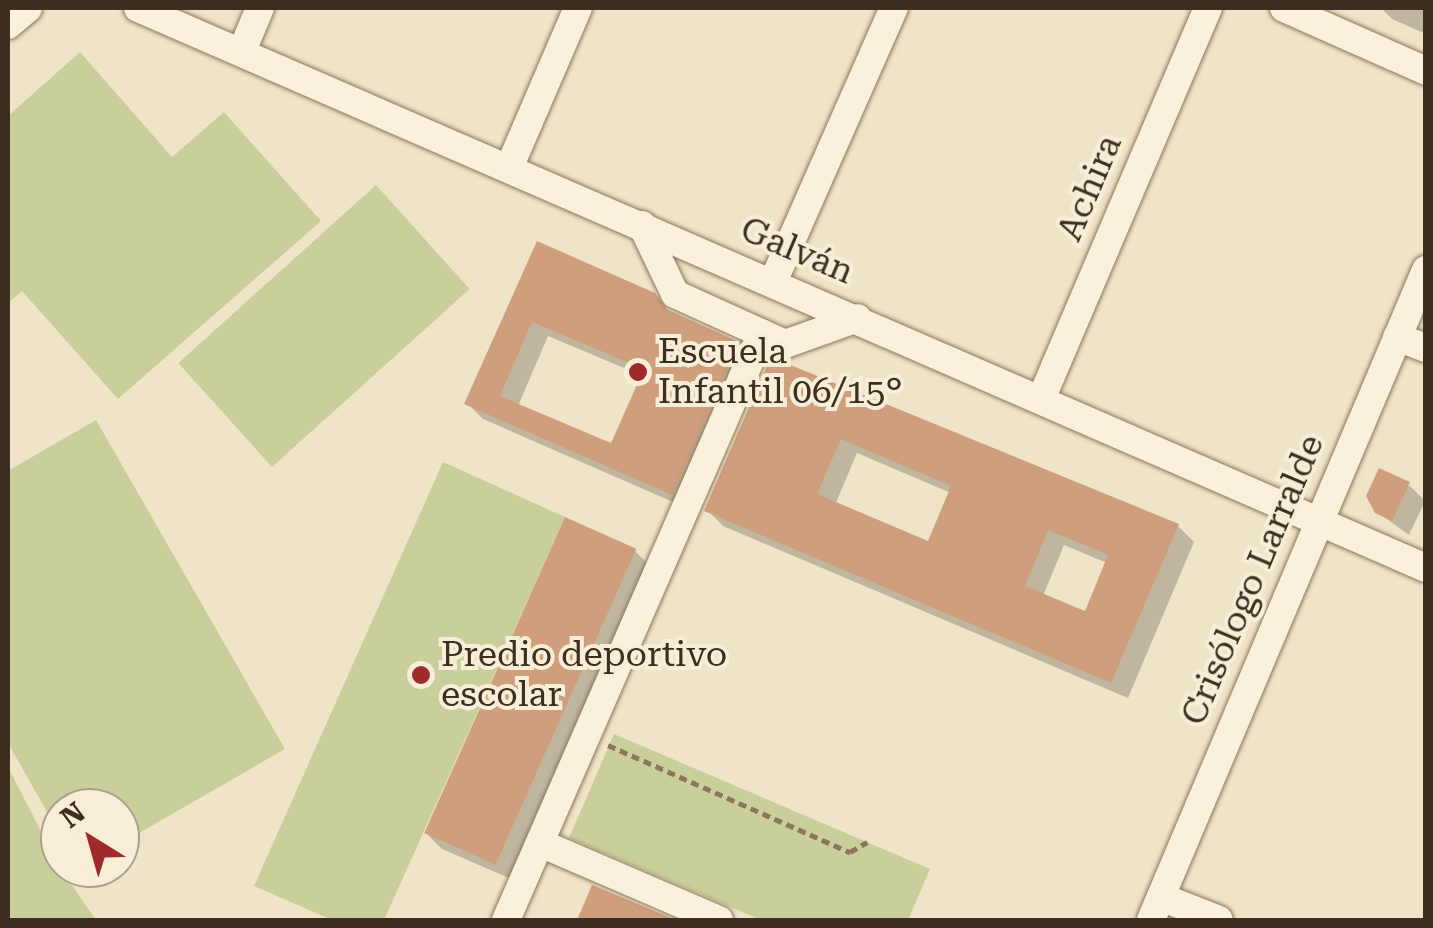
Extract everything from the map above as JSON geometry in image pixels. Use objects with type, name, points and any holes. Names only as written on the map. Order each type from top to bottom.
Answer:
[{"type":"street","points":[[8,25],[28,8]]},
{"type":"street","name":"Galván","points":[[138,8],[1042,397],[1426,568]]},
{"type":"street","points":[[242,52],[260,8]]},
{"type":"street","points":[[509,168],[578,8]]},
{"type":"street","points":[[774,282],[894,8]]},
{"type":"street","name":"Achira","points":[[1042,397],[1208,8]]},
{"type":"street","points":[[1284,8],[1426,71]]},
{"type":"street","points":[[642,225],[676,294],[785,344],[858,318]]},
{"type":"street","name":"Crisólogo Larralde","points":[[1156,909],[1426,270]]},
{"type":"street","points":[[506,920],[762,333]]},
{"type":"street","points":[[1397,336],[1426,348]]},
{"type":"street","points":[[540,843],[718,920]]},
{"type":"street","points":[[1156,909],[1219,920]]},
{"type":"path","points":[[587,735],[850,852],[867,842]]},
{"type":"green space","points":[[80,52],[172,157],[224,112],[321,221],[118,399],[22,291],[8,303],[8,116]]},
{"type":"green space","points":[[376,185],[470,289],[272,467],[178,363]]},
{"type":"green space","points":[[96,420],[285,749],[140,832],[140,788],[40,788],[40,800],[8,743],[8,471]]},
{"type":"green space","name":"Predio deportivo escolar","points":[[443,462],[565,517],[384,920],[332,920],[254,886]]},
{"type":"green space","points":[[614,734],[930,869],[908,920],[761,920],[569,838]]},
{"type":"green space","points":[[8,767],[40,829],[40,888],[74,888],[96,920],[8,920]]},
{"type":"building","points":[[537,241],[655,293],[668,310],[739,342],[672,495],[464,404]],"holes":[[[532,322],[644,369],[611,443],[500,396]]]},
{"type":"building","points":[[771,357],[1179,524],[1111,683],[704,511]],"holes":[[[841,439],[951,486],[928,541],[817,494]],[[1048,530],[1108,555],[1085,611],[1025,586]]]},
{"type":"building","points":[[1379,468],[1410,482],[1392,521],[1375,513],[1366,496]]},
{"type":"building","points":[[565,517],[636,549],[496,865],[424,833]]},
{"type":"building","points":[[592,885],[676,920],[577,920]]},
{"type":"place","name":"Escuela Infantil 06/15°","points":[[638,372]]},
{"type":"place","name":"Predio deportivo escolar","points":[[421,675]]}]
